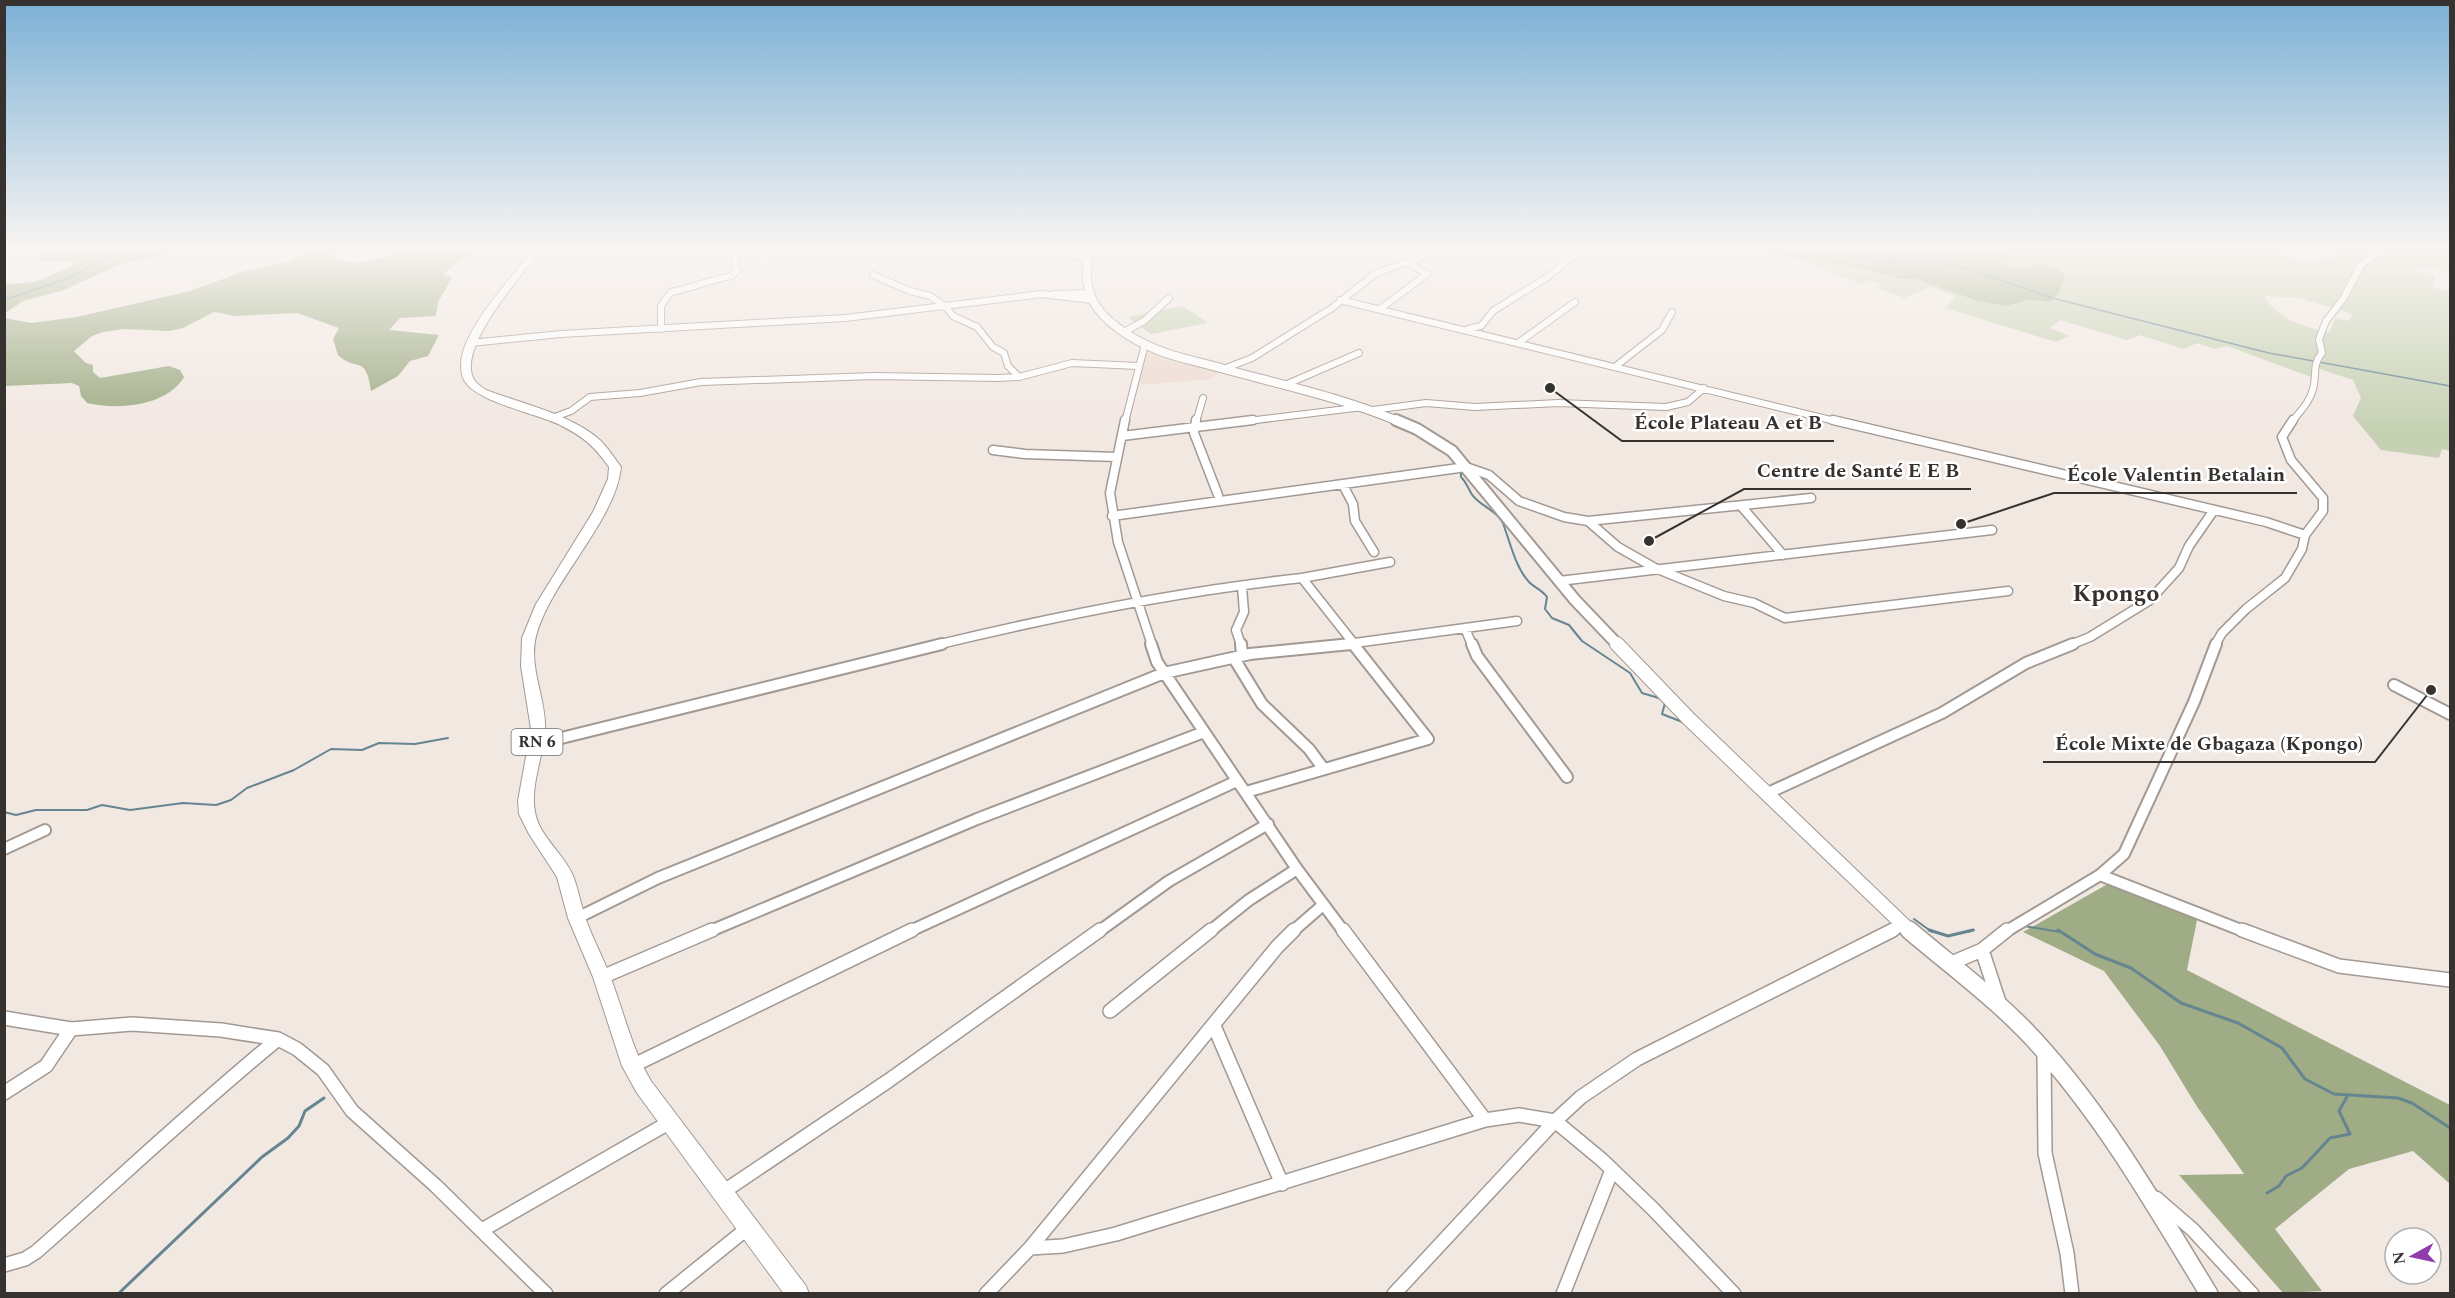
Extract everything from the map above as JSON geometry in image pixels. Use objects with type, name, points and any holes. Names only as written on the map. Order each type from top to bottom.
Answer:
[{"type":"main road","name":"RN 6","points":[[493,308],[471,343],[466,370],[475,387],[500,401],[552,418],[579,431],[597,443],[614,463],[615,473],[599,513],[542,604],[529,638],[528,666],[538,729],[526,801],[527,814],[537,834],[565,876],[577,918],[602,977],[632,1066],[670,1122],[798,1293]]},
{"type":"main road","points":[[1099,308],[1106,318],[1145,344],[1369,409],[1437,440],[1560,582],[1689,719],[1903,926],[2044,1050],[2085,1100],[2210,1293]]},
{"type":"street","points":[[661,308],[661,329]]},
{"type":"street","points":[[471,343],[845,318],[941,308]]},
{"type":"street","points":[[946,308],[953,316],[977,327],[993,347],[1004,353],[1008,366],[1020,377]]},
{"type":"street","points":[[1124,332],[1144,321],[1159,308]]},
{"type":"street","points":[[1226,368],[1252,358],[1332,308]]},
{"type":"street","points":[[1374,308],[2214,510],[2305,534]]},
{"type":"street","points":[[1465,330],[1481,326],[1498,308]]},
{"type":"street","points":[[1518,343],[1567,308]]},
{"type":"street","points":[[1947,965],[1982,950],[2019,921],[2100,875],[2124,854],[2132,841],[2222,633],[2246,609],[2285,578],[2302,549],[2305,534],[2324,511],[2324,498],[2291,460],[2282,437],[2312,398],[2317,379],[2315,361],[2322,353],[2319,339],[2326,321],[2336,308]]},
{"type":"street","points":[[1616,366],[1662,330],[1672,312]]},
{"type":"street","points":[[1145,344],[1111,482],[1112,516],[1157,662],[1297,869],[1485,1120]]},
{"type":"street","points":[[1285,385],[1359,353]]},
{"type":"street","points":[[552,418],[571,411],[590,397],[640,393],[701,382],[874,376],[1020,377],[1072,363],[1138,366]]},
{"type":"street","points":[[1122,436],[1426,403],[1475,407],[1558,403],[1659,407],[1688,402],[1704,388]]},
{"type":"street","points":[[1194,427],[1198,422],[1198,408],[1203,398]]},
{"type":"street","points":[[1194,427],[1204,463],[1218,495]]},
{"type":"street","points":[[993,450],[1025,454],[1117,457]]},
{"type":"street","points":[[1112,516],[1462,468],[1489,475],[1520,501],[1564,517],[1588,522],[1811,498]]},
{"type":"street","points":[[1343,486],[1353,504],[1355,521],[1374,552]]},
{"type":"street","points":[[1742,507],[1782,555]]},
{"type":"street","points":[[1768,793],[1942,713],[2026,663],[2090,637],[2127,615],[2150,600],[2179,568],[2188,546],[2214,510]]},
{"type":"street","points":[[1588,522],[1618,547],[1655,568],[1724,596],[1754,603],[1785,618],[2008,591]]},
{"type":"street","points":[[1560,582],[1655,568],[1992,530]]},
{"type":"street","points":[[537,744],[1022,624],[1390,562]]},
{"type":"street","points":[[1246,792],[1428,739],[1302,578]]},
{"type":"street","points":[[1242,587],[1244,612],[1236,630],[1241,640],[1242,656]]},
{"type":"street","points":[[577,918],[658,878],[1164,673],[1209,661],[1242,656],[1517,621]]},
{"type":"street","points":[[1465,628],[1477,656],[1568,777]]},
{"type":"street","points":[[1242,656],[1235,660],[1262,704],[1281,725],[1309,749],[1323,768]]},
{"type":"street","points":[[2394,685],[2451,714]]},
{"type":"street","points":[[602,977],[938,833],[1070,780],[1204,732]]},
{"type":"street","points":[[632,1066],[997,889],[1237,781]]},
{"type":"street","points":[[723,1192],[888,1081],[1170,881],[1268,824]]},
{"type":"street","points":[[4,849],[45,830]]},
{"type":"street","points":[[1110,1011],[1249,900],[1297,869]]},
{"type":"street","points":[[2100,875],[2321,961],[2338,966],[2451,980]]},
{"type":"street","points":[[986,1293],[1030,1248],[1277,947],[1306,918],[1323,905]]},
{"type":"street","points":[[1394,1293],[1498,1185],[1555,1121],[1581,1097],[1637,1059],[1903,926]]},
{"type":"street","points":[[1982,950],[2001,1010]]},
{"type":"street","points":[[4,1018],[71,1029],[132,1024],[183,1026],[278,1039],[297,1049],[323,1070],[352,1111],[482,1230],[546,1293]]},
{"type":"street","points":[[1214,1026],[1282,1184]]},
{"type":"street","points":[[4,1093],[46,1066],[71,1029]]},
{"type":"street","points":[[4,1265],[25,1259],[36,1252],[149,1154],[198,1105],[278,1039]]},
{"type":"street","points":[[2044,1050],[2045,1153],[2067,1253],[2072,1293]]},
{"type":"street","points":[[1030,1248],[1106,1237],[1485,1120],[1519,1115],[1536,1116],[1555,1121],[1612,1170],[1728,1291]]},
{"type":"street","points":[[482,1230],[670,1122]]},
{"type":"street","points":[[1563,1293],[1612,1170]]},
{"type":"street","points":[[2143,1187],[2193,1230],[2252,1293]]},
{"type":"street","points":[[666,1293],[749,1227]]},
{"type":"shaded area","points":[[1146,347],[1223,369],[1211,379],[1138,385]]},
{"type":"green space","points":[[118,308],[437,308],[436,316],[400,318],[389,330],[439,335],[428,356],[410,361],[398,376],[371,391],[369,379],[363,368],[338,355],[333,339],[339,328],[297,313],[235,316],[214,312],[183,328],[169,331],[124,329],[103,332],[92,336],[74,351],[86,363],[93,365],[93,372],[100,378],[169,366],[180,370],[184,377],[176,387],[153,400],[126,406],[99,405],[87,403],[81,396],[79,386],[72,383],[5,386],[5,318],[31,323],[77,317]]},
{"type":"green space","points":[[1185,308],[1208,323],[1151,334],[1128,317]]},
{"type":"green space","points":[[1945,308],[2274,308],[2284,317],[2301,325],[2330,332],[2335,318],[2349,321],[2353,314],[2331,308],[2450,308],[2450,451],[2442,449],[2439,458],[2381,450],[2353,416],[2361,398],[2353,380],[2314,367],[2314,378],[2227,346],[2214,349],[2197,343],[2184,349],[2140,335],[2127,340],[2060,320],[2050,328],[2069,336],[2056,342]]},
{"type":"green space","points":[[2113,881],[2198,915],[2187,970],[2450,1105],[2450,1184],[2413,1151],[2349,1169],[2275,1229],[2322,1291],[2283,1293],[2179,1175],[2244,1174],[2196,1105],[2160,1046],[2104,971],[2023,932]]},
{"type":"waterway","points":[[2090,308],[2269,353],[2450,386]]},
{"type":"waterway","points":[[1461,471],[1461,477],[1474,497],[1498,516],[1520,570],[1529,582],[1547,597],[1545,609],[1552,618],[1569,625],[1582,641],[1630,673],[1642,693],[1662,699]]},
{"type":"waterway","points":[[1665,703],[1662,714],[1685,723]]},
{"type":"waterway","points":[[4,812],[16,815],[36,810],[87,810],[102,805],[130,810],[183,803],[216,805],[231,800],[247,788],[294,770],[331,749],[362,750],[379,743],[415,744],[448,738]]},
{"type":"waterway","points":[[1914,919],[1929,930]]},
{"type":"waterway","points":[[2024,926],[2060,932]]},
{"type":"waterway","points":[[1929,930],[1948,936],[1973,930]]},
{"type":"waterway","points":[[1968,932],[1974,930]]},
{"type":"waterway","points":[[2058,930],[2095,954],[2131,968],[2181,1003],[2238,1023],[2282,1048],[2305,1079],[2334,1094],[2398,1098],[2412,1103],[2450,1128]]},
{"type":"waterway","points":[[2267,1193],[2279,1186],[2286,1176],[2302,1168],[2330,1138],[2350,1134],[2339,1111],[2348,1095]]},
{"type":"waterway","points":[[118,1294],[262,1157],[288,1138],[299,1126],[305,1111],[324,1098]]},
{"type":"place","name":"École Plateau A et B","points":[[1550,388]]},
{"type":"place","name":"École Valentin Betalain","points":[[1961,524]]},
{"type":"place","name":"Centre de Santé E E B","points":[[1649,541]]},
{"type":"place","name":"École Mixte de Gbagaza (Kpongo)","points":[[2431,690]]},
{"type":"district","name":"Kpongo","points":[[2116,594]]}]
